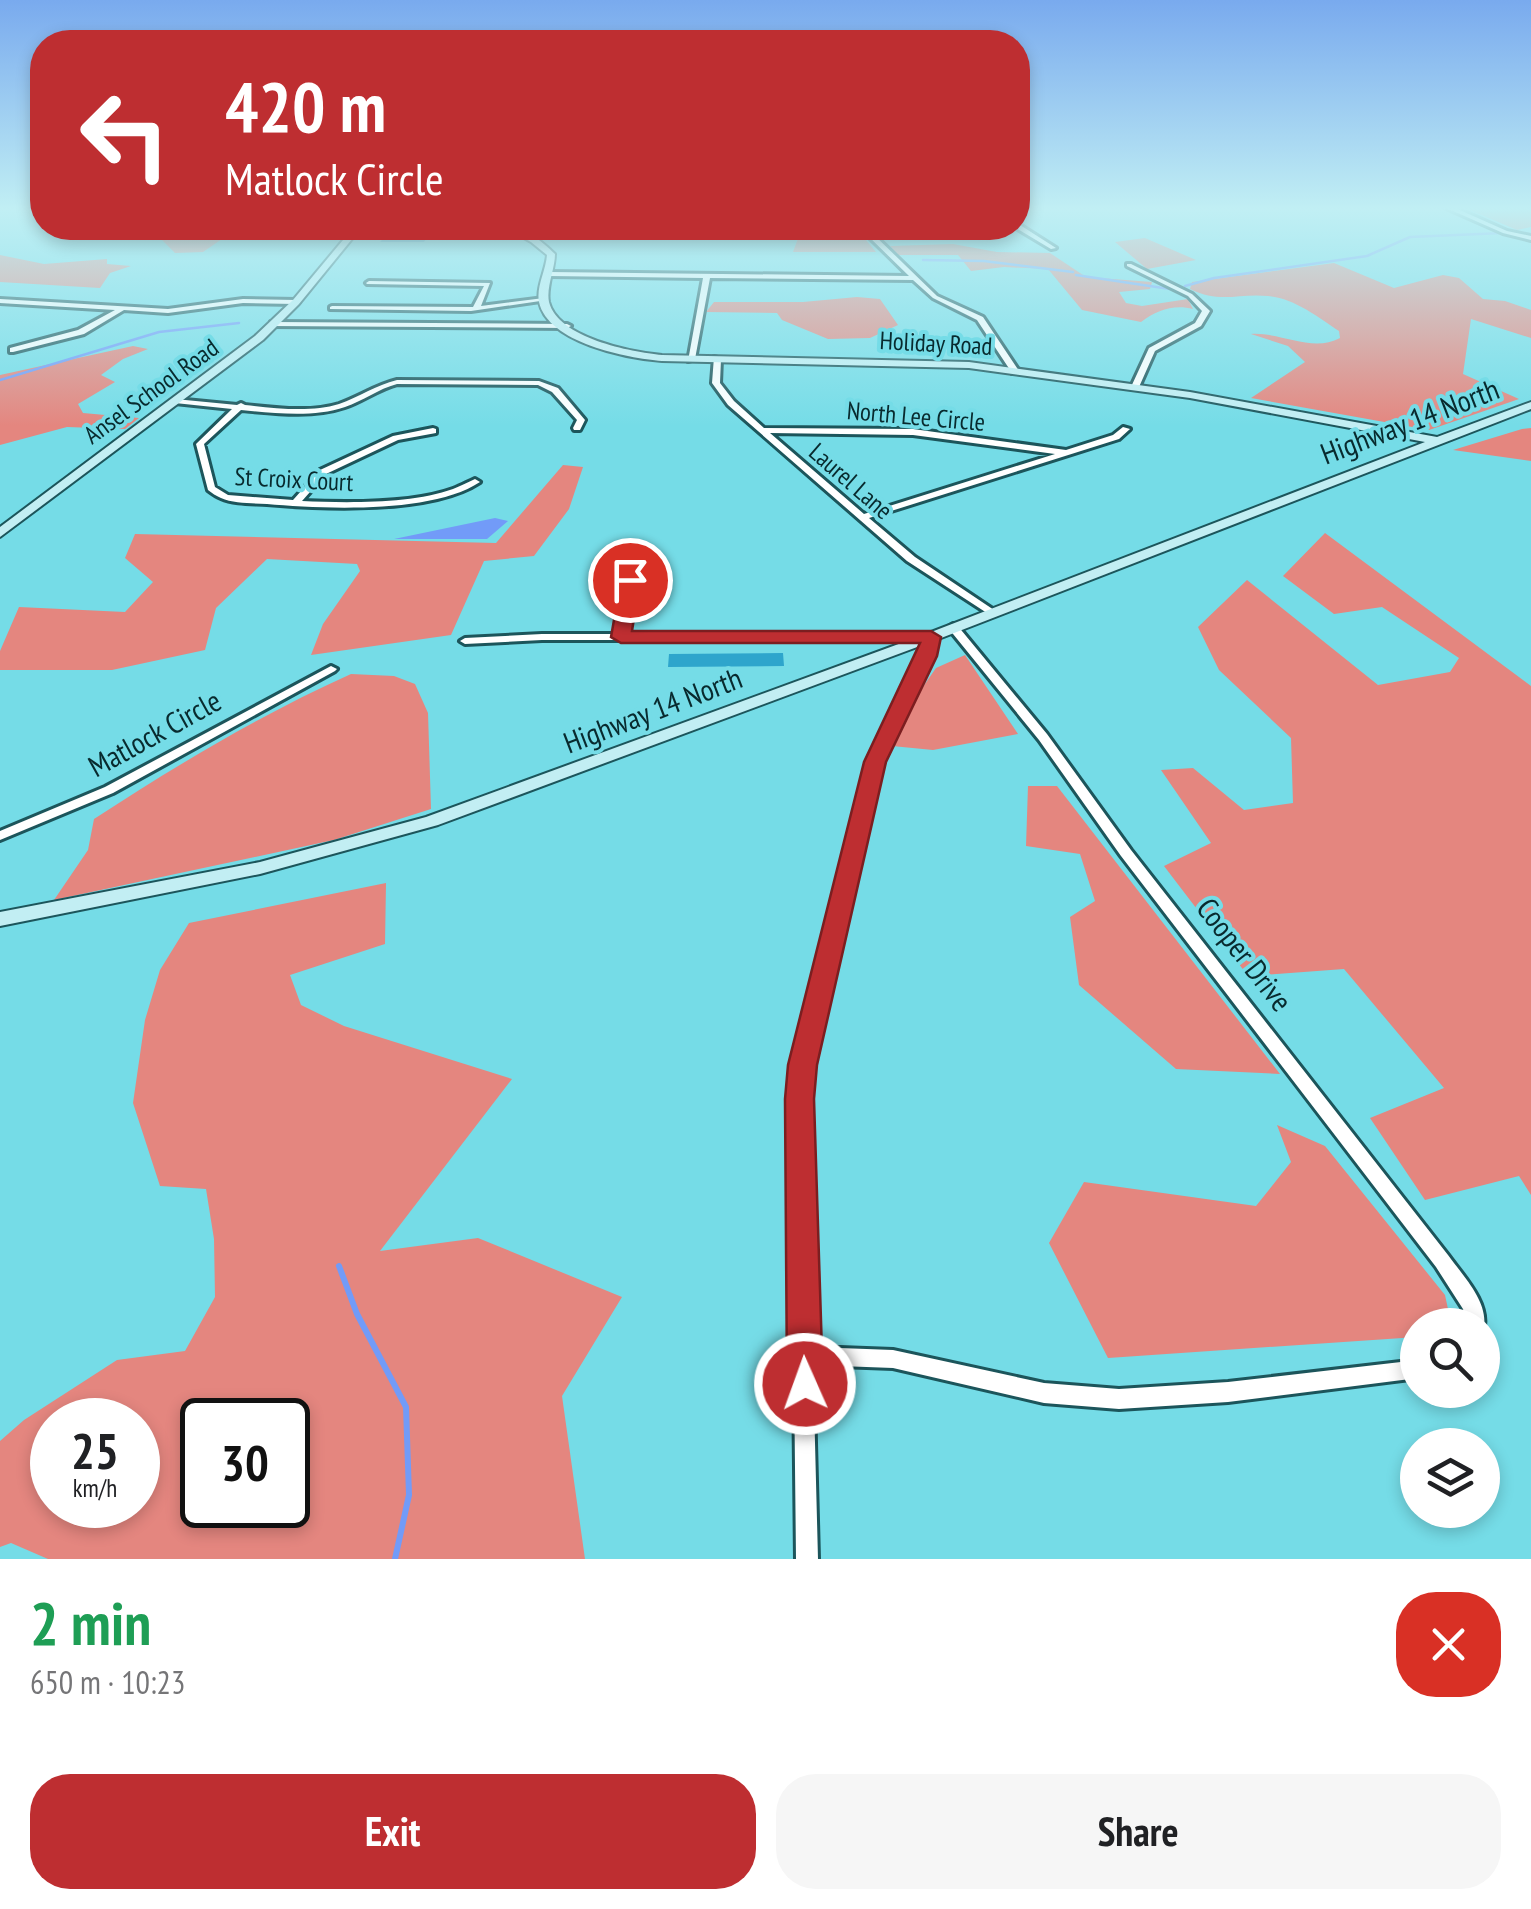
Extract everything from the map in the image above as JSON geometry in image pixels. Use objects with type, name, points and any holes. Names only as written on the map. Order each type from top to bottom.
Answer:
[{"type":"street","name":"Ansel School Road","points":[[0,533],[274,324],[314,280]]},
{"type":"street","points":[[332,308],[476,308],[544,300],[549,280]]},
{"type":"street","points":[[691,359],[706,280]]},
{"type":"street","points":[[913,280],[940,301],[980,320],[1015,371]]},
{"type":"street","points":[[1136,387],[1152,350],[1194,326],[1206,311],[1190,295],[1158,280]]},
{"type":"street","points":[[369,283],[488,284],[476,308]]},
{"type":"street","points":[[366,308],[384,283]]},
{"type":"street","name":"Holiday Road","points":[[544,300],[550,313],[567,326],[618,353],[691,359],[934,362],[1136,387],[1437,440]]},
{"type":"street","points":[[0,301],[178,311],[243,302],[296,302]]},
{"type":"street","points":[[13,350],[81,332],[123,308]]},
{"type":"street","points":[[274,324],[567,326]]},
{"type":"street","name":"Laurel Lane","points":[[718,359],[719,390],[761,430],[911,559],[990,612]]},
{"type":"street","points":[[174,401],[322,409],[351,403],[378,387],[397,382],[519,381],[552,388],[581,420],[578,428]]},
{"type":"street","name":"St Croix Court","points":[[241,406],[201,440],[211,488],[232,498],[410,503],[464,489],[475,482]]},
{"type":"street","name":"Highway 14 North","points":[[0,919],[260,868],[415,826],[522,791],[1531,406]]},
{"type":"street","name":"North Lee Circle","points":[[863,518],[1116,437],[1126,429]]},
{"type":"street","name":"North Lee Circle","points":[[761,430],[913,432],[1067,452]]},
{"type":"street","points":[[297,501],[324,472],[396,438],[432,431]]},
{"type":"street","points":[[621,637],[635,555]]},
{"type":"street","name":"Cooper Drive","points":[[953,627],[1043,738],[1126,852],[1442,1261],[1472,1308]]},
{"type":"street","points":[[465,641],[931,637],[927,656],[875,762],[802,1065],[807,1559]]},
{"type":"street","name":"Matlock Circle","points":[[0,836],[109,790],[330,669]]},
{"type":"street","points":[[805,1356],[893,1360],[1044,1393],[1119,1399],[1228,1392],[1400,1372]]},
{"type":"shaded area","points":[[0,280],[105,280],[100,288]]},
{"type":"shaded area","points":[[1057,280],[1152,282],[1150,289],[1119,292],[1126,303],[1142,306],[1188,299],[1193,309],[1166,309],[1141,322],[1082,310]]},
{"type":"shaded area","points":[[1374,280],[1394,288],[1425,280],[1461,280],[1483,299],[1531,310],[1531,338],[1471,319],[1463,374],[1519,399],[1429,430],[1251,398],[1305,362],[1288,346],[1251,334],[1318,343],[1340,338],[1339,331],[1287,300],[1257,295],[1211,296],[1190,289],[1192,282]]},
{"type":"shaded area","points":[[880,299],[898,325],[870,338],[828,339],[782,320],[777,313],[706,312],[714,302],[803,302]]},
{"type":"shaded area","points":[[133,346],[148,349],[123,359],[101,375],[115,382],[78,404],[83,413],[139,418],[125,429],[67,427],[0,445],[0,375]]},
{"type":"shaded area","points":[[1531,428],[1531,461],[1453,450],[1522,429]]},
{"type":"shaded area","points":[[563,465],[583,467],[569,509],[534,556],[484,561],[451,635],[311,655],[323,624],[360,571],[357,564],[267,559],[216,608],[205,650],[112,670],[0,670],[0,651],[19,607],[125,612],[153,582],[125,558],[135,534],[496,543]]},
{"type":"shaded area","points":[[1325,533],[1531,686],[1531,1195],[1519,1176],[1425,1200],[1370,1118],[1444,1088],[1344,969],[1248,976],[1164,866],[1211,843],[1161,770],[1193,768],[1244,810],[1293,803],[1291,738],[1219,670],[1198,627],[1247,580],[1378,685],[1450,672],[1459,658],[1382,607],[1334,614],[1283,576]]},
{"type":"shaded area","points":[[965,655],[1018,734],[933,750],[892,746],[907,710],[936,668]]},
{"type":"shaded area","points":[[351,674],[394,676],[415,684],[428,713],[431,809],[334,840],[54,900],[88,850],[94,819],[220,742]]},
{"type":"shaded area","points":[[1028,786],[1057,786],[1280,1074],[1176,1069],[1079,985],[1070,917],[1095,901],[1080,854],[1026,846]]},
{"type":"shaded area","points":[[386,883],[385,944],[290,975],[301,1005],[344,1026],[512,1079],[380,1251],[478,1238],[622,1297],[562,1396],[585,1559],[48,1559],[11,1543],[0,1547],[0,1441],[30,1416],[30,1528],[160,1528],[160,1398],[58,1398],[117,1360],[185,1351],[215,1297],[214,1239],[206,1189],[160,1186],[133,1103],[145,1020],[160,970],[189,923]]},
{"type":"shaded area","points":[[1277,1125],[1325,1146],[1445,1295],[1448,1308],[1400,1308],[1400,1338],[1108,1358],[1049,1243],[1084,1182],[1256,1206],[1291,1162]]},
{"type":"water","points":[[495,518],[508,521],[487,539],[394,539]]},
{"type":"building","points":[[783,653],[784,666],[668,667],[669,654]]},
{"type":"waterway","points":[[1108,280],[1170,289]]},
{"type":"waterway","points":[[1185,286],[1208,280]]},
{"type":"waterway","points":[[0,380],[159,332],[239,323]]},
{"type":"waterway","points":[[339,1266],[357,1314],[406,1407],[409,1495],[395,1559]]},
{"type":"route","points":[[630,580],[621,637],[931,637],[927,656],[875,762],[802,1065],[805,1384]]}]
